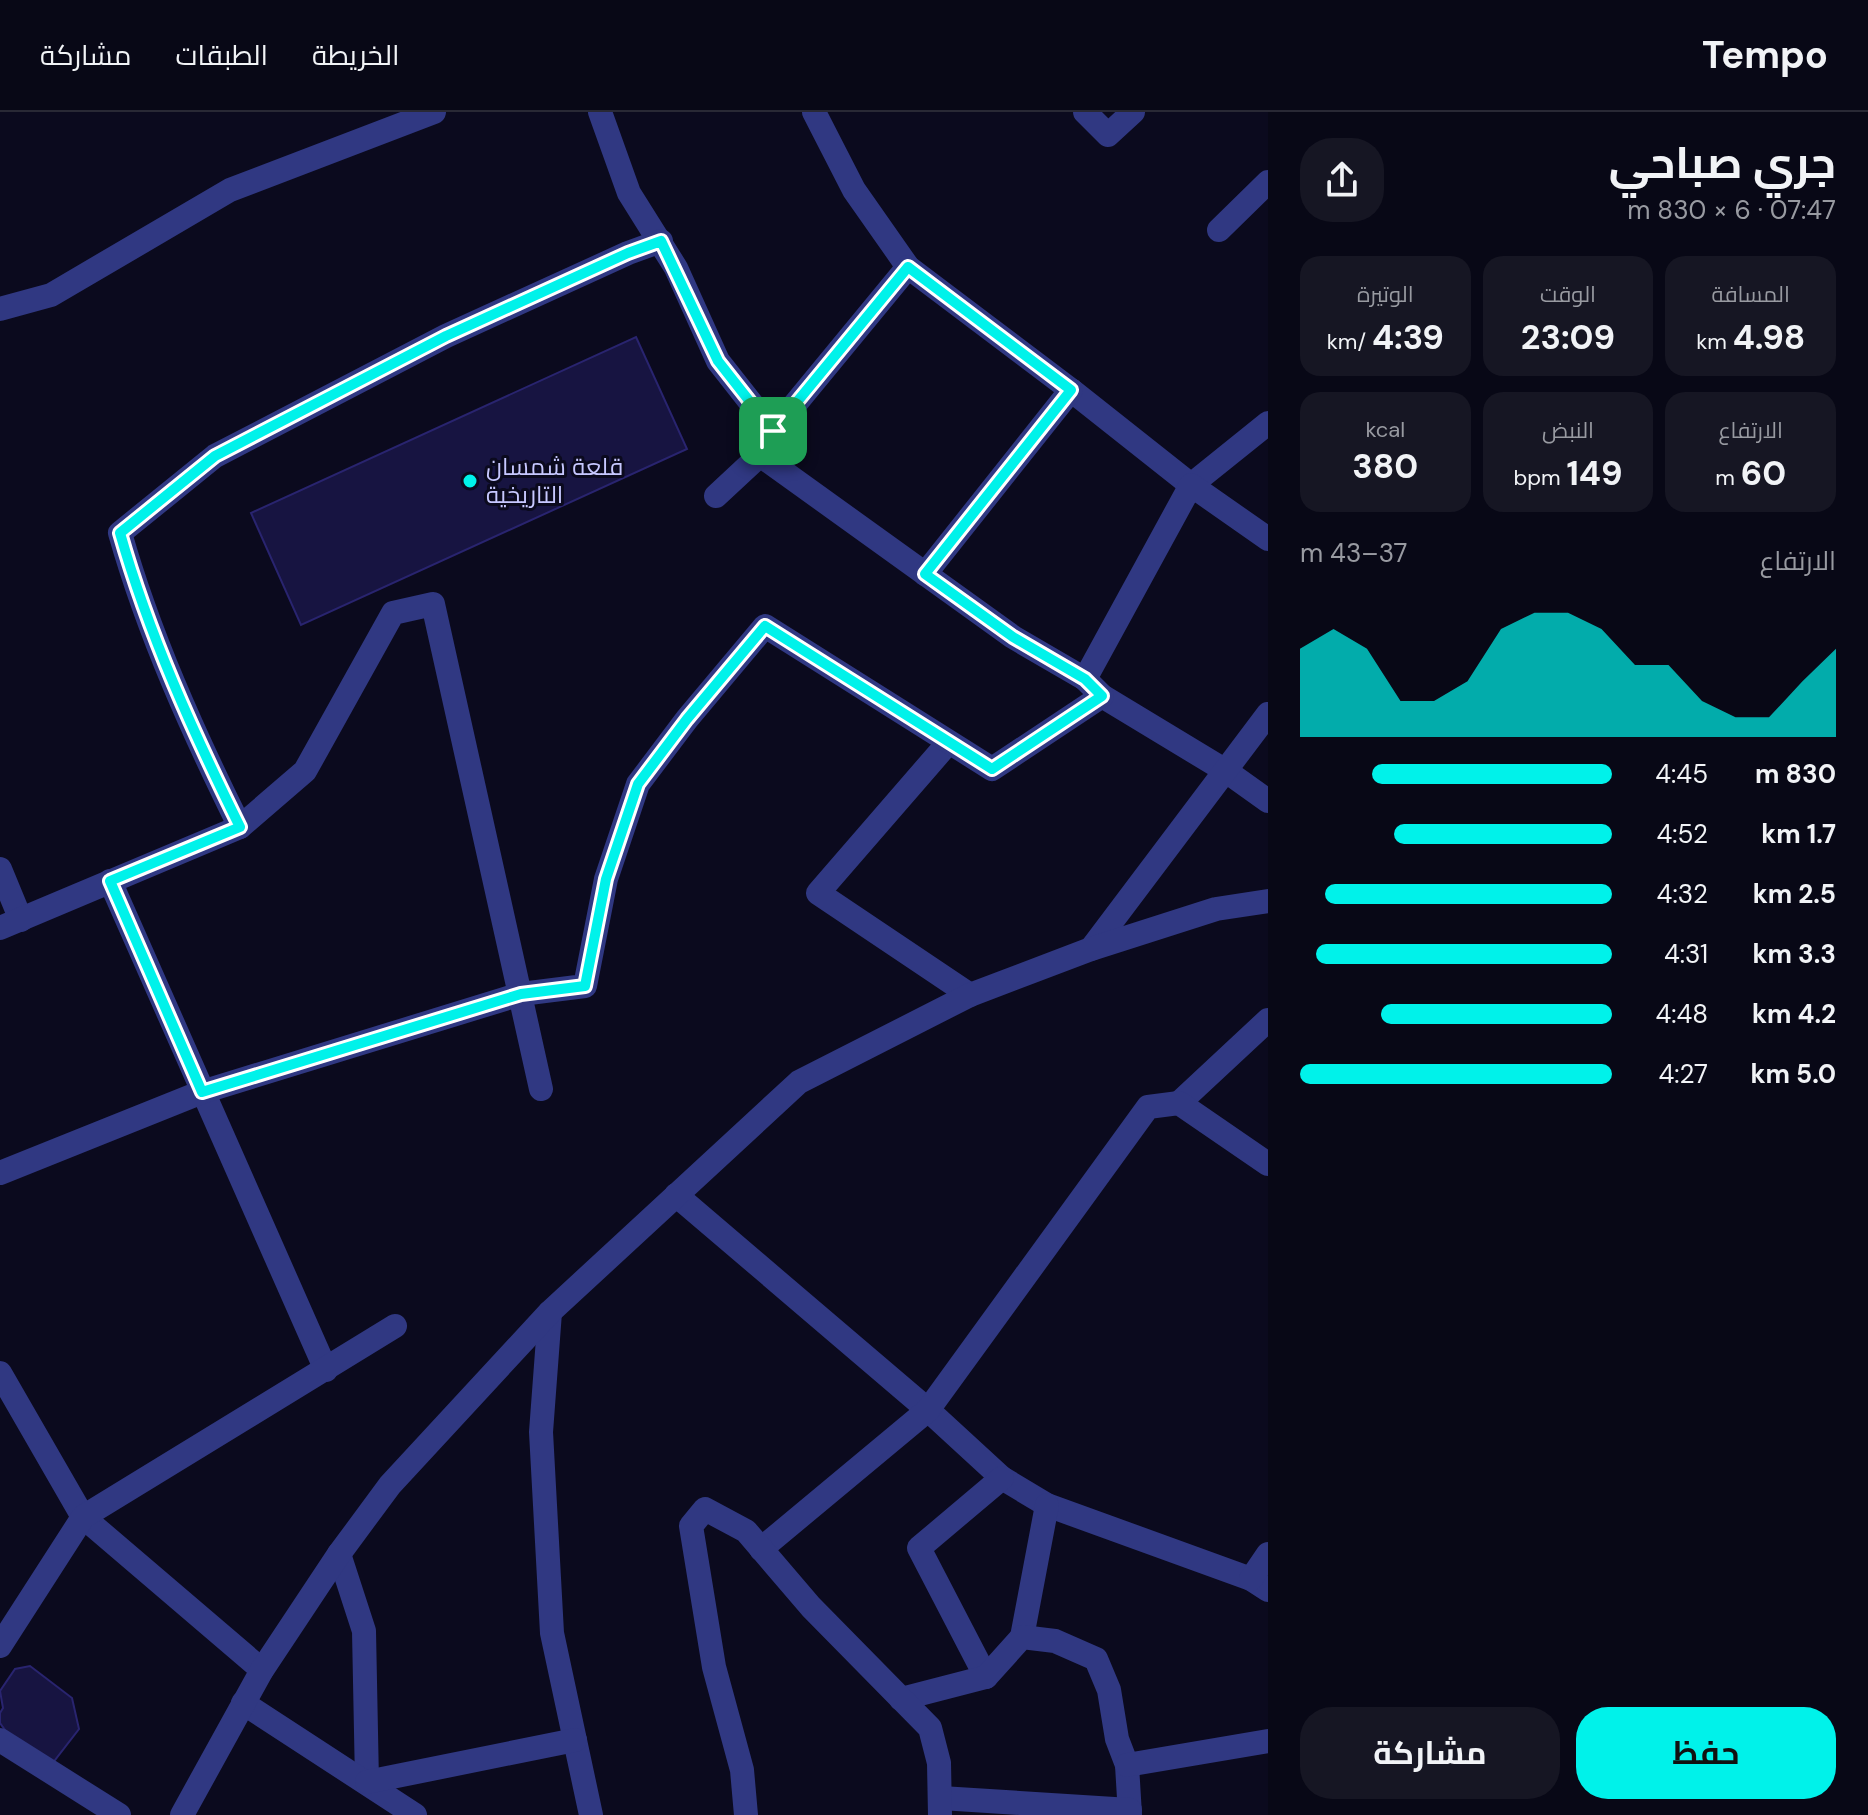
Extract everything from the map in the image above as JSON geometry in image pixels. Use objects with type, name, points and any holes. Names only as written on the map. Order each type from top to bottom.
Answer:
[{"type":"street","points":[[0,309],[51,295],[230,190],[434,112]]},
{"type":"street","points":[[600,112],[629,193],[661,241],[718,361],[773,431]]},
{"type":"street","points":[[814,112],[854,190],[908,267],[1191,485],[1268,539]]},
{"type":"street","points":[[1085,112],[1108,135],[1133,112]]},
{"type":"street","points":[[1219,230],[1268,182]]},
{"type":"street","points":[[240,827],[198,743],[138,596],[120,533],[215,456],[446,336],[661,241]]},
{"type":"street","points":[[716,496],[760,455],[773,431],[908,267]]},
{"type":"street","points":[[925,574],[1071,390]]},
{"type":"street","points":[[0,1173],[202,1092],[521,994],[585,986],[606,879],[638,784],[687,719],[765,626],[992,769],[1094,687],[1191,485],[1268,423]]},
{"type":"street","points":[[760,455],[1013,637],[1226,771],[1268,801]]},
{"type":"street","points":[[0,869],[10,924],[240,827],[305,771],[393,613],[433,604],[541,1089]]},
{"type":"street","points":[[1091,949],[1268,714]]},
{"type":"street","points":[[948,743],[818,893],[970,995]]},
{"type":"street","points":[[110,881],[326,1370]]},
{"type":"street","points":[[182,1815],[262,1670],[339,1554],[390,1485],[550,1312],[799,1082],[970,995],[1091,949],[1216,909],[1268,901]]},
{"type":"street","points":[[761,1549],[928,1410],[1148,1107],[1179,1103],[1268,1020]]},
{"type":"street","points":[[1179,1103],[1268,1164]]},
{"type":"street","points":[[676,1195],[928,1410],[1002,1478],[1047,1505],[1260,1584],[1268,1554]]},
{"type":"street","points":[[550,1312],[541,1432],[552,1633],[591,1815]]},
{"type":"street","points":[[0,1646],[83,1517],[395,1326]]},
{"type":"street","points":[[0,1373],[83,1517],[262,1670]]},
{"type":"street","points":[[986,1677],[919,1548],[1002,1478]]},
{"type":"street","points":[[901,1699],[986,1677],[1022,1637],[1047,1505]]},
{"type":"street","points":[[746,1815],[742,1770],[714,1667],[691,1526],[705,1509],[746,1531],[811,1607],[930,1728],[939,1763],[940,1807],[1130,1812],[1127,1765],[1117,1739],[1109,1690],[1096,1659],[1055,1641],[1022,1637]]},
{"type":"street","points":[[339,1554],[364,1631],[367,1782]]},
{"type":"street","points":[[243,1703],[415,1815]]},
{"type":"street","points":[[0,1740],[119,1815]]},
{"type":"street","points":[[367,1782],[575,1740]]},
{"type":"street","points":[[1127,1765],[1268,1741]]},
{"type":"building","points":[[636,337],[687,449],[301,625],[251,513]]},
{"type":"building","points":[[30,1666],[72,1698],[79,1729],[48,1769],[13,1741],[0,1723],[3,1708],[0,1691],[15,1669]]},
{"type":"place","name":"قلعة شمسان التاريخية","points":[[470,481]]},
{"type":"route","points":[[661,241],[718,361],[773,431],[908,267],[1071,390],[925,574],[1013,637],[1085,679],[1102,696],[992,769],[765,626],[687,719],[638,784],[606,879],[585,986],[521,994],[202,1092],[110,881],[240,827],[198,743],[138,596],[120,533],[215,456],[446,336],[661,241]]}]
